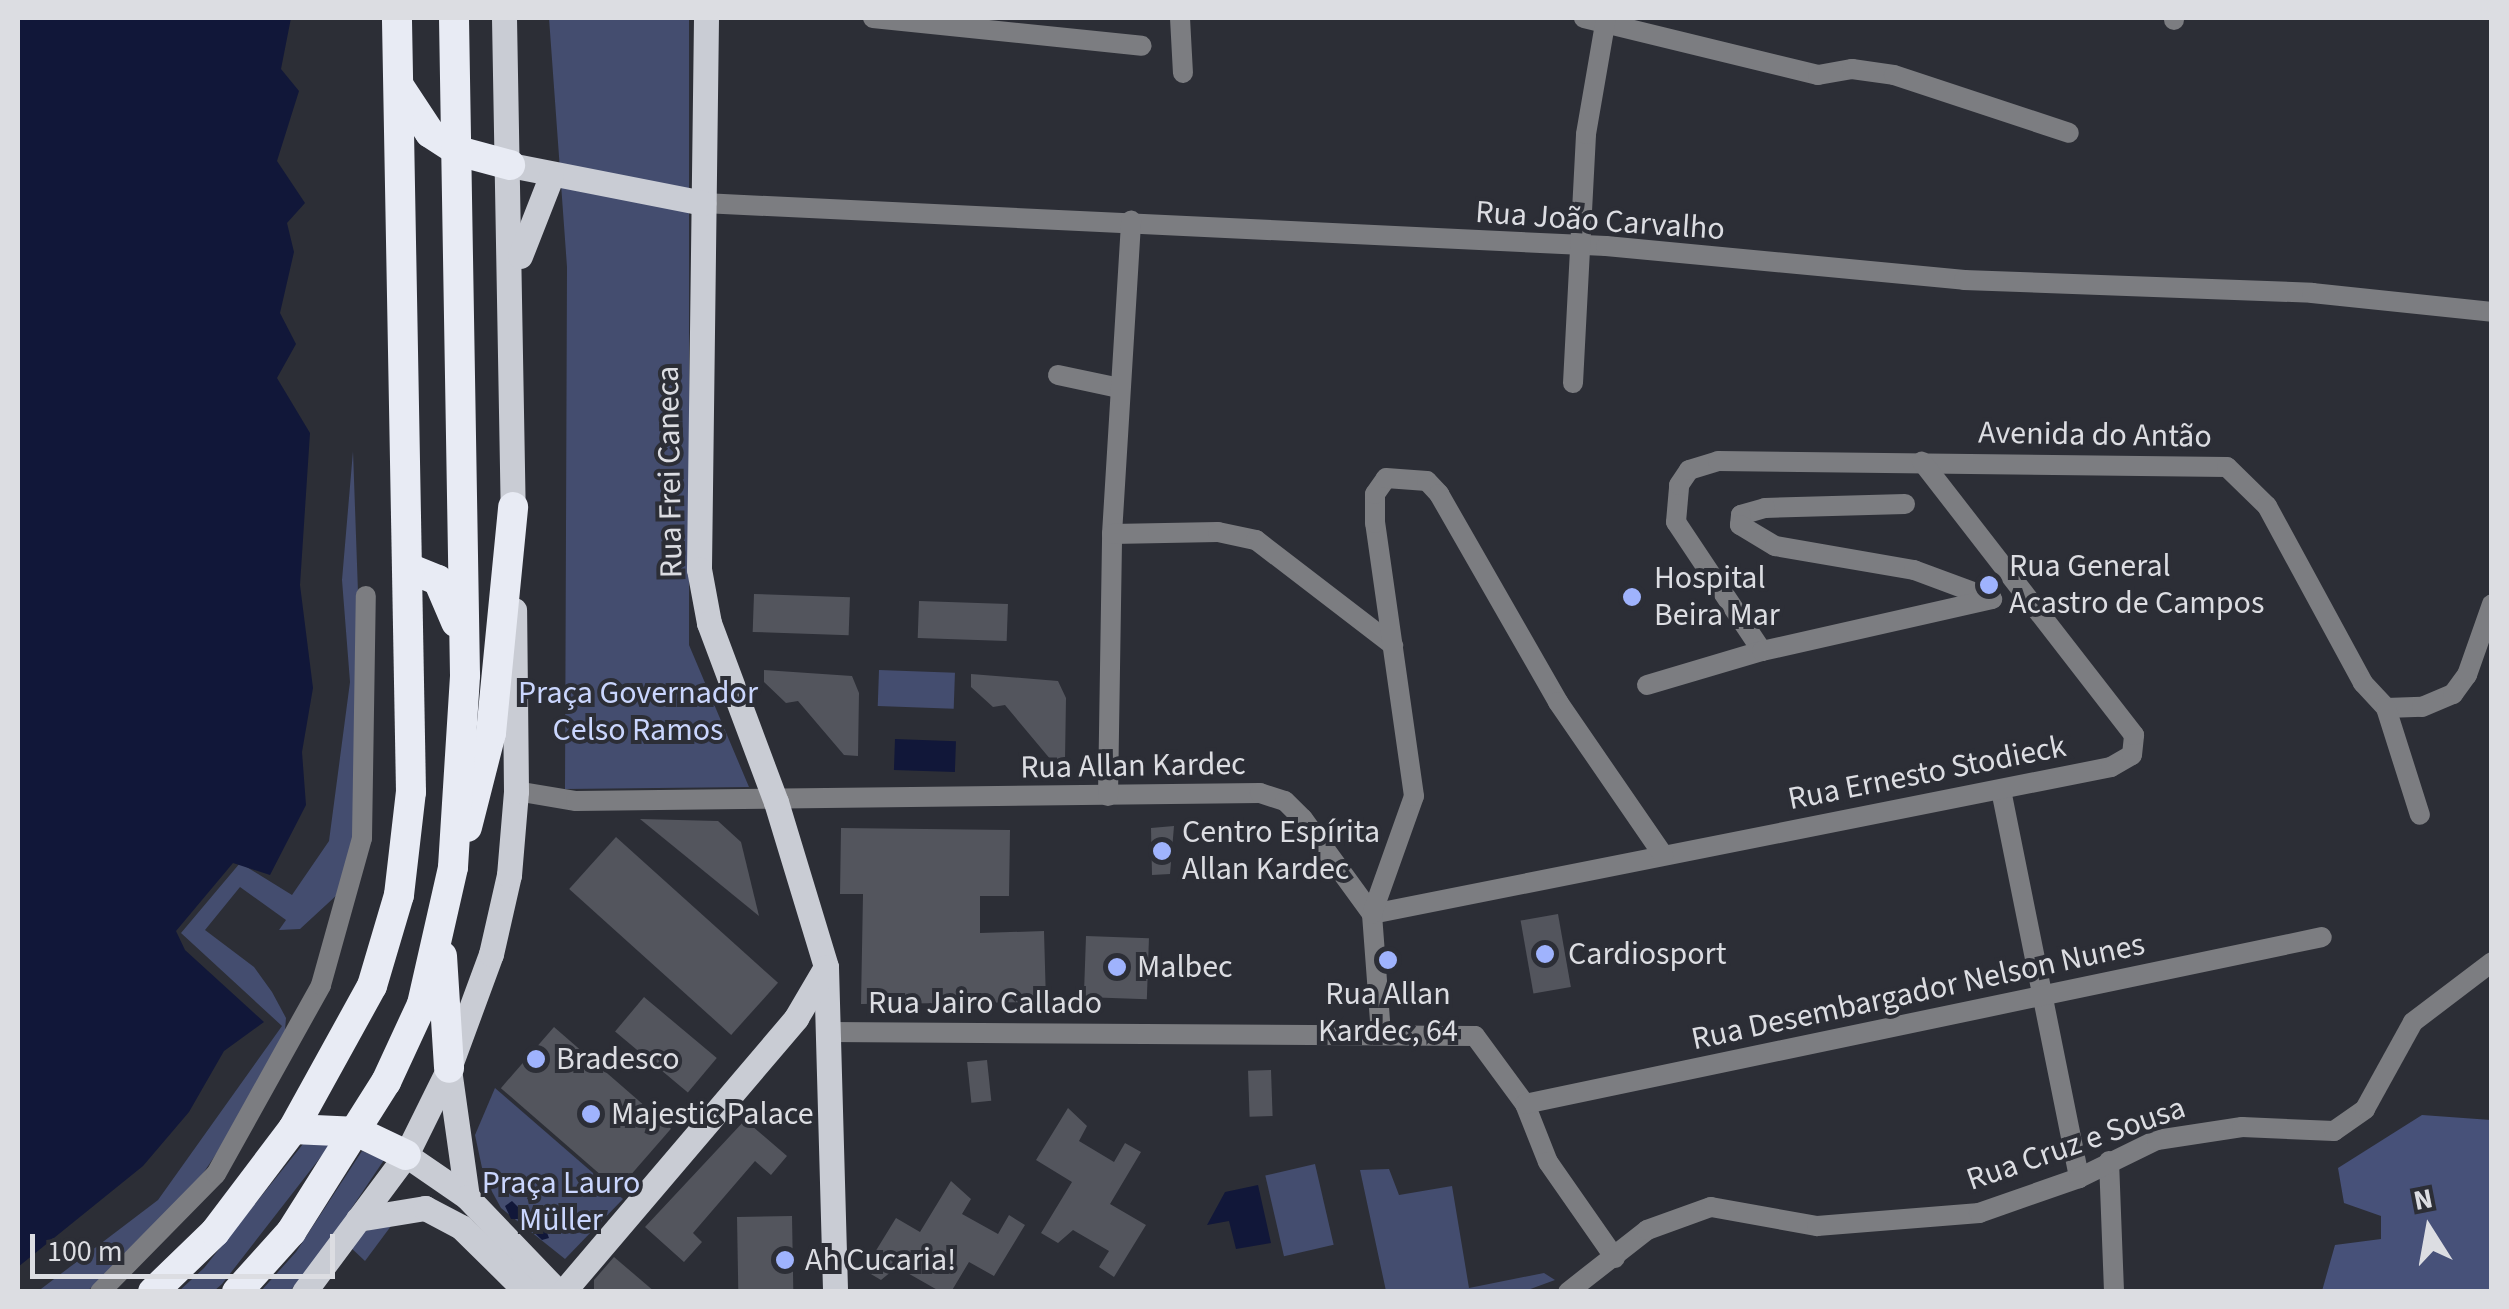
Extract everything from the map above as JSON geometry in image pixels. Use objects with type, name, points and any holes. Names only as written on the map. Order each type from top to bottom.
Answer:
[{"type":"highway","points":[[153,1292],[214,1232],[293,1129],[372,986],[399,895],[411,792],[397,18]]},
{"type":"highway","points":[[237,1292],[290,1232],[358,1132],[422,1004],[452,867],[465,675],[454,18]]},
{"type":"highway","points":[[398,83],[430,134],[458,151],[510,166]]},
{"type":"highway","points":[[452,867],[479,795],[492,732],[513,507]]},
{"type":"highway","points":[[408,568],[438,580],[453,605],[465,675]]},
{"type":"highway","points":[[440,924],[449,1068]]},
{"type":"highway","points":[[293,1129],[358,1132],[406,1155]]},
{"type":"main road","points":[[304,1292],[406,1155],[449,1068],[491,954],[509,875],[516,792],[513,281],[504,18]]},
{"type":"main road","name":"Rua Frei Caneca","points":[[706,18],[699,569],[709,623],[776,802],[826,967],[835,1292]]},
{"type":"main road","points":[[510,166],[551,177],[704,203]]},
{"type":"main road","points":[[513,281],[551,177]]},
{"type":"main road","points":[[406,1155],[467,1197],[561,1292],[796,1018],[826,967]]},
{"type":"main road","points":[[449,1068],[467,1197]]},
{"type":"main road","points":[[358,1219],[425,1208],[460,1228],[527,1292]]},
{"type":"street","points":[[873,18],[1142,46]]},
{"type":"street","points":[[1180,18],[1183,73]]},
{"type":"street","points":[[1572,383],[1586,134],[1598,19],[1818,75],[1852,69],[1894,76],[2069,133]]},
{"type":"street","name":"Rua João Carvalho","points":[[704,203],[1582,244],[1964,280],[2312,293],[2492,312]]},
{"type":"street","points":[[1108,796],[1112,534],[1131,221]]},
{"type":"street","points":[[1058,375],[1118,388]]},
{"type":"street","points":[[1762,651],[1676,522],[1679,485],[1689,470],[1733,460],[1922,462]]},
{"type":"street","name":"Rua Ernesto Stodieck","points":[[1372,914],[2001,790],[2111,767],[2132,756],[2134,736],[2018,593],[1922,462]]},
{"type":"street","name":"Avenida do Antão","points":[[1922,462],[2228,467],[2268,506],[2363,684],[2386,708]]},
{"type":"street","points":[[1381,1034],[1372,914],[1414,796],[1375,494],[1386,478],[1406,475],[1427,481],[1439,494],[1558,702],[1663,854]]},
{"type":"street","points":[[1906,504],[1765,508],[1741,515],[1740,525],[1775,546],[1914,570],[1992,599]]},
{"type":"street","points":[[1112,534],[1218,532],[1256,540],[1393,645]]},
{"type":"street","points":[[1647,685],[1762,651],[2018,593]]},
{"type":"street","points":[[100,1292],[216,1174],[321,985],[362,838],[366,596]]},
{"type":"street","points":[[2420,815],[2386,708],[2422,707],[2452,694],[2467,675],[2492,604]]},
{"type":"street","points":[[2001,790],[2079,1178]]},
{"type":"street","points":[[516,792],[576,801],[776,802]]},
{"type":"street","name":"Rua Allan Kardec","points":[[776,802],[1260,794],[1285,801],[1372,914]]},
{"type":"street","name":"Rua Desembargador Nelson Nunes","points":[[1525,1104],[2322,936]]},
{"type":"street","name":"Rua Cruz e Sousa","points":[[1568,1292],[1647,1230],[1710,1207],[1816,1226],[1978,1213],[2079,1178],[2109,1160],[2204,1130],[2334,1131],[2352,1124],[2413,1022],[2492,962]]},
{"type":"street","name":"Rua Jairo Callado","points":[[830,1032],[1476,1036],[1525,1104],[1548,1162],[1615,1258]]},
{"type":"street","points":[[2109,1160],[2114,1292]]},
{"type":"green space","name":"Praça Governador Celso Ramos","points":[[549,18],[689,18],[689,645],[749,787],[565,789],[567,267]]},
{"type":"green space","points":[[353,451],[361,677],[352,856],[339,893],[300,929],[279,930],[286,920],[240,887],[205,930],[254,967],[272,992],[286,1018],[283,1054],[198,1181],[98,1282],[87,1291],[37,1292],[158,1200],[282,1026],[181,933],[240,863],[292,895],[329,841],[350,682],[342,580]]},
{"type":"green space","points":[[879,670],[955,673],[954,709],[878,706]]},
{"type":"green space","name":"Praça Lauro Müller","points":[[495,1088],[623,1199],[565,1259],[501,1208],[484,1177],[475,1135]]},
{"type":"green space","points":[[303,1144],[330,1145],[222,1284],[214,1291],[178,1292],[204,1268]]},
{"type":"green space","points":[[362,1151],[384,1160],[324,1249],[290,1291],[260,1292],[296,1252]]},
{"type":"green space","points":[[1315,1164],[1334,1245],[1284,1256],[1265,1175]]},
{"type":"green space","points":[[1389,1169],[1399,1195],[1452,1186],[1469,1288],[1544,1273],[1555,1280],[1525,1291],[1386,1291],[1360,1170]]},
{"type":"green space","points":[[394,1222],[365,1261],[348,1245],[363,1232]]},
{"type":"shaded area","points":[[18,18],[291,18],[281,69],[299,91],[277,161],[305,203],[287,223],[294,252],[280,313],[296,344],[277,378],[310,433],[300,585],[313,688],[302,752],[306,805],[270,875],[233,863],[176,931],[185,950],[264,1022],[224,1051],[189,1112],[143,1166],[18,1267]]},
{"type":"shaded area","points":[[895,739],[956,741],[955,772],[894,770]]},
{"type":"shaded area","points":[[2422,1115],[2491,1120],[2491,1291],[2322,1291],[2335,1245],[2381,1239],[2381,1216],[2344,1203],[2338,1168]]},
{"type":"shaded area","points":[[1258,1185],[1271,1243],[1236,1249],[1229,1221],[1207,1225],[1225,1192]]},
{"type":"shaded area","points":[[512,1201],[531,1220],[543,1222],[549,1238],[542,1240],[520,1219],[511,1219],[505,1206]]},
{"type":"building","points":[[754,594],[850,597],[849,635],[753,632]]},
{"type":"building","points":[[919,601],[1008,604],[1007,641],[918,638]]},
{"type":"building","points":[[764,670],[852,676],[859,693],[858,756],[844,755],[798,701],[786,703],[764,682]]},
{"type":"building","points":[[971,674],[1058,681],[1066,698],[1065,760],[1051,760],[1005,705],[993,707],[971,687]]},
{"type":"building","points":[[640,819],[718,821],[741,842],[759,916]]},
{"type":"building","name":"Centro Espírita Allan Kardec","points":[[1174,826],[1170,874],[1152,875],[1151,828]]},
{"type":"building","points":[[841,828],[1010,830],[1009,896],[980,896],[980,933],[1044,931],[1046,1002],[861,1004],[863,894],[840,894]]},
{"type":"building","points":[[616,837],[778,983],[731,1035],[569,889]]},
{"type":"building","name":"Cardiosport","points":[[1558,914],[1571,987],[1533,993],[1521,921]]},
{"type":"building","name":"Malbec","points":[[1086,936],[1149,938],[1147,999],[1084,997]]},
{"type":"building","points":[[644,997],[717,1058],[688,1093],[615,1031]]},
{"type":"building","name":"Majestic Palace","points":[[554,1027],[671,1129],[618,1190],[501,1088]]},
{"type":"building","points":[[987,1060],[991,1101],[971,1103],[967,1062]]},
{"type":"building","points":[[1271,1070],[1273,1116],[1250,1117],[1248,1071]]},
{"type":"building","points":[[1068,1108],[1087,1126],[1079,1141],[1114,1162],[1125,1143],[1141,1152],[1110,1204],[1146,1225],[1114,1277],[1099,1267],[1109,1251],[1073,1230],[1058,1243],[1041,1233],[1072,1182],[1036,1160]]},
{"type":"building","points":[[745,1120],[787,1156],[771,1175],[755,1161],[693,1233],[702,1242],[684,1262],[645,1227]]},
{"type":"building","points":[[951,1181],[971,1199],[962,1214],[998,1234],[1009,1215],[1025,1225],[994,1276],[969,1262],[951,1292],[941,1292],[897,1267],[881,1280],[864,1270],[896,1218],[920,1232]]},
{"type":"building","points":[[792,1216],[793,1292],[738,1292],[737,1217]]},
{"type":"building","points":[[614,1257],[655,1292],[594,1292],[594,1280]]},
{"type":"place","name":"Rua General Acastro de Campos","points":[[1989,585]]},
{"type":"place","name":"Hospital Beira Mar","points":[[1632,597]]},
{"type":"place","name":"Centro Espírita Allan Kardec","points":[[1162,851]]},
{"type":"place","name":"Cardiosport","points":[[1545,954]]},
{"type":"place","name":"Rua Allan Kardec, 64","points":[[1388,960]]},
{"type":"place","name":"Malbec","points":[[1117,967]]},
{"type":"place","name":"Bradesco","points":[[536,1059]]},
{"type":"place","name":"Majestic Palace","points":[[591,1114]]},
{"type":"place","name":"Ah Cucaria!","points":[[785,1260]]}]
